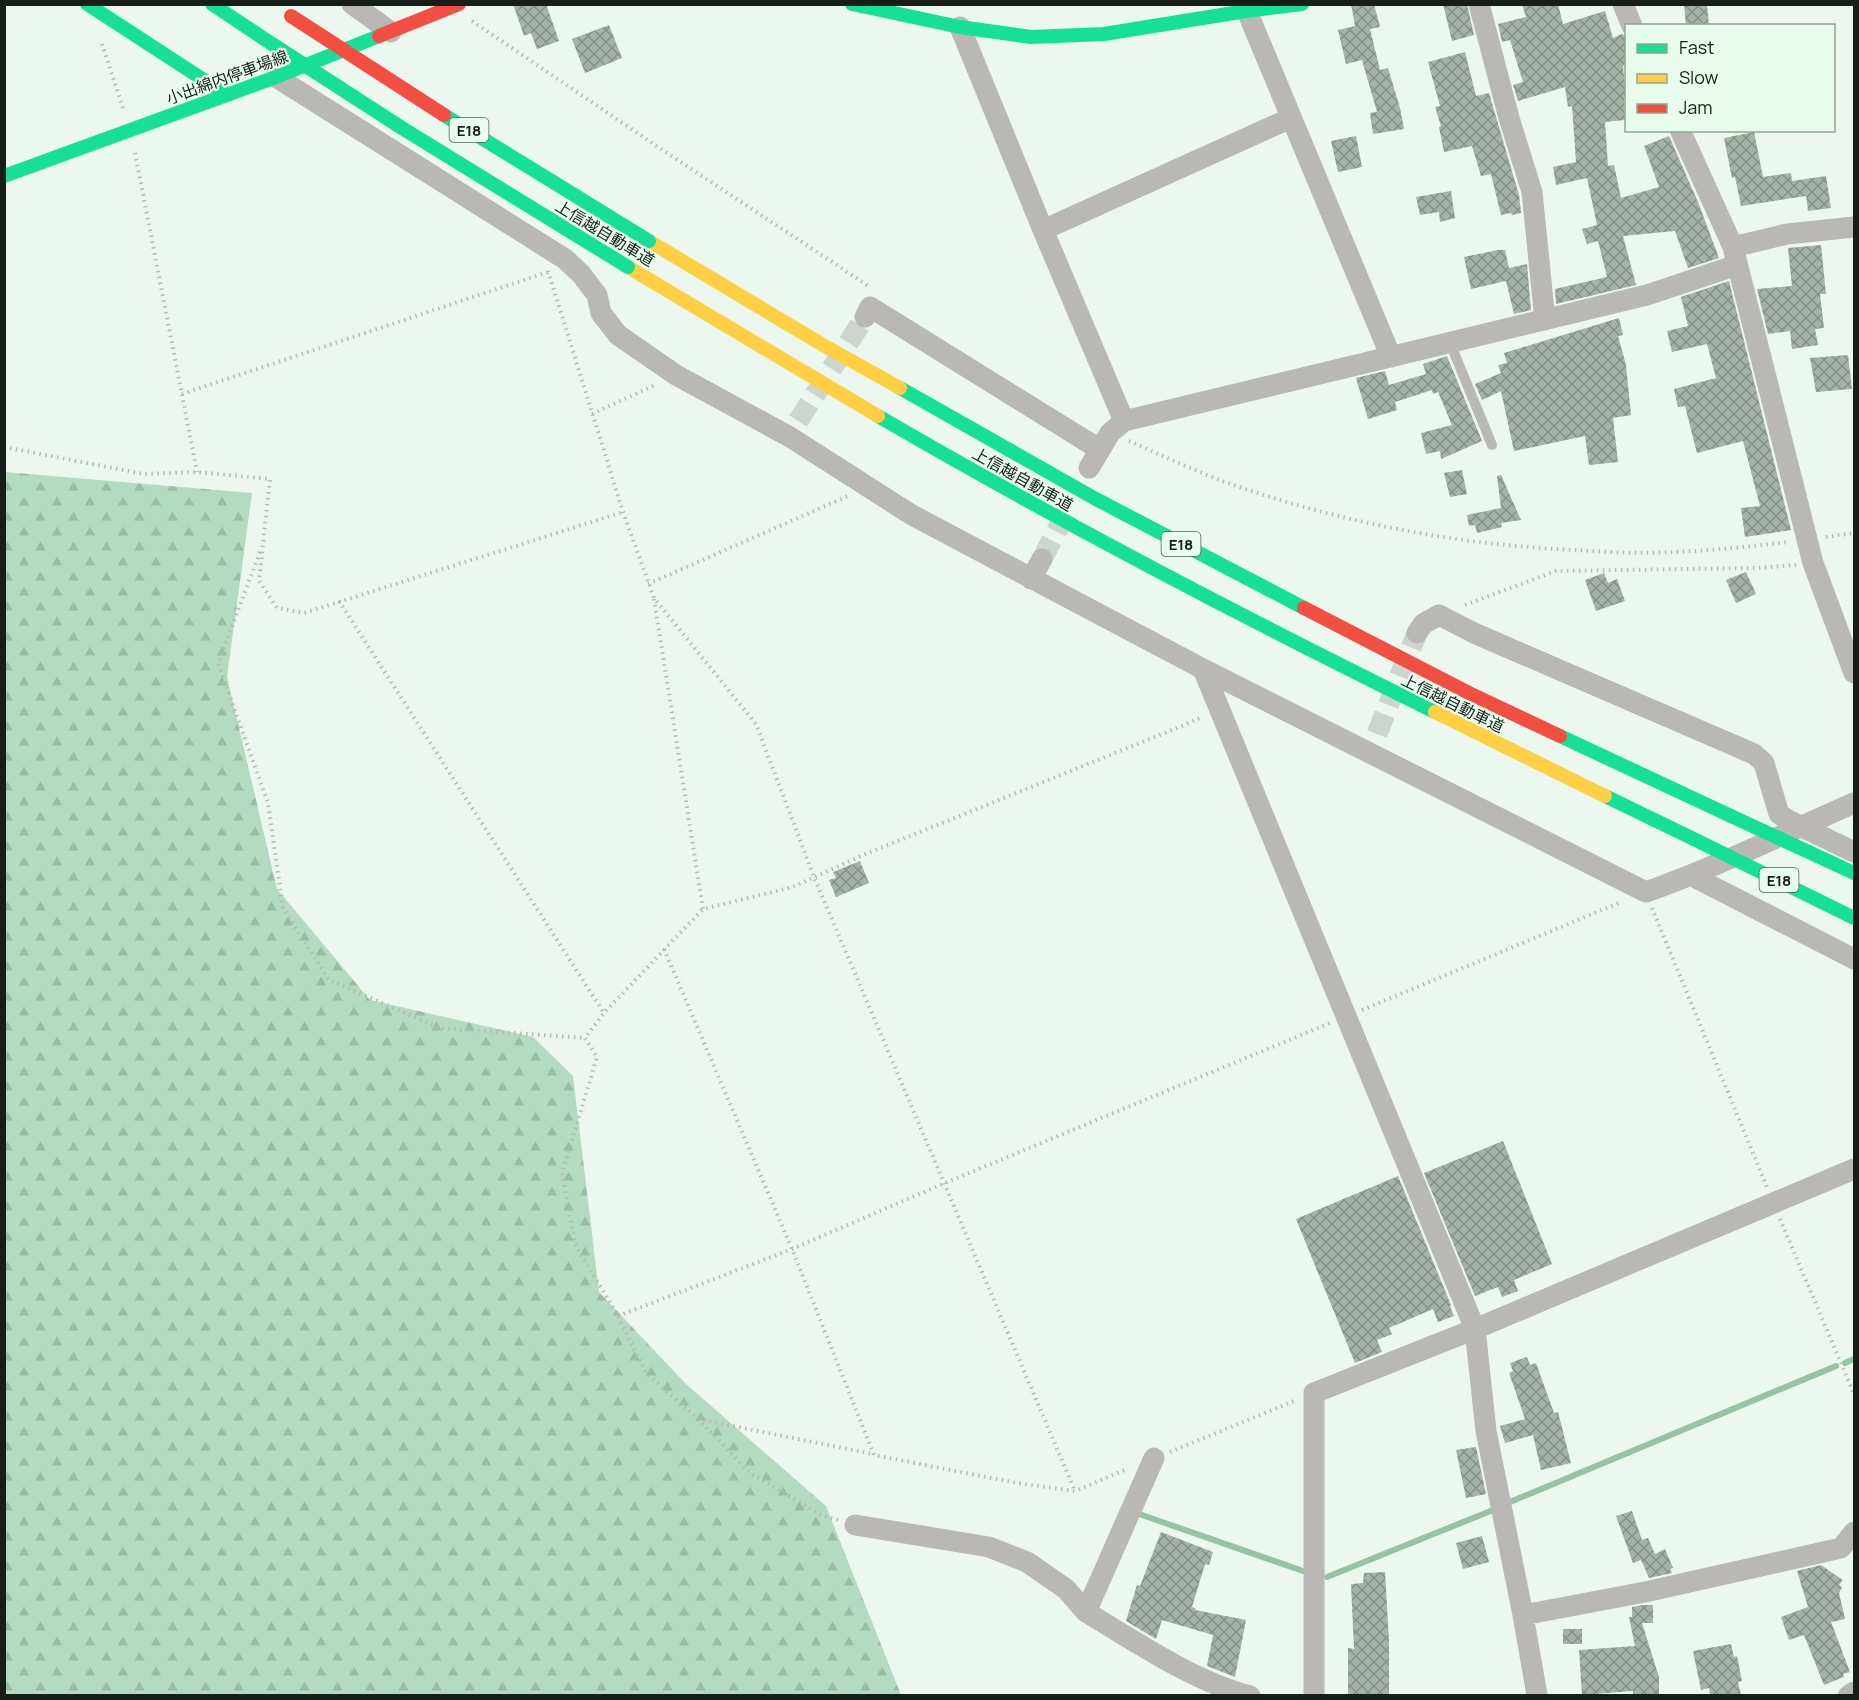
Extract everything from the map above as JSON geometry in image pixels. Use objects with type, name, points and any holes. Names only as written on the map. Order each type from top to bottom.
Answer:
[{"type":"main road","points":[[87,4],[227,95]]},
{"type":"main road","name":"上信越自動車道","points":[[212,4],[402,128],[628,267],[961,464],[1336,663],[1854,918]]},
{"type":"main road","name":"小出綿内停車場線","points":[[4,176],[276,77],[459,4]]},
{"type":"main road","points":[[857,5],[960,27],[1030,37],[1104,34],[1245,8],[1302,4]]},
{"type":"main road","name":"上信越自動車道","points":[[286,13],[424,102],[649,241],[823,345],[1094,498],[1469,693],[1854,873]]},
{"type":"street","points":[[352,4],[391,32]]},
{"type":"street","points":[[1479,4],[1509,118],[1533,192],[1545,320]]},
{"type":"street","points":[[1623,4],[1631,24]]},
{"type":"street","points":[[1245,8],[1391,357]]},
{"type":"street","points":[[960,27],[1124,422]]},
{"type":"street","points":[[276,77],[565,260],[581,274],[597,295],[601,313],[618,335],[676,375],[794,429],[867,488],[1031,579],[1203,669],[1372,742],[1646,892],[1692,876],[1854,803]]},
{"type":"street","points":[[1043,230],[1291,118]]},
{"type":"street","points":[[1681,132],[1735,256],[1813,563],[1854,673]]},
{"type":"street","points":[[1089,468],[1110,433],[1124,422],[1647,295],[1787,234],[1854,227]]},
{"type":"street","points":[[866,317],[870,307],[1099,449]]},
{"type":"street","points":[[1031,579],[1042,559]]},
{"type":"street","points":[[1417,633],[1423,624],[1439,615],[1485,638],[1754,754],[1764,763],[1779,814],[1854,852]]},
{"type":"street","points":[[1203,669],[1475,1329],[1486,1431],[1537,1695]]},
{"type":"street","points":[[1692,876],[1854,959]]},
{"type":"street","points":[[1314,1695],[1314,1393],[1475,1329],[1854,1169]]},
{"type":"street","points":[[1086,1612],[1155,1458]]},
{"type":"street","points":[[855,1525],[989,1547],[1028,1562],[1066,1589],[1086,1612],[1156,1654],[1227,1690],[1250,1695]]},
{"type":"street","points":[[1523,1615],[1645,1592],[1841,1548],[1854,1532]]},
{"type":"street","points":[[1848,1695],[1854,1692]]},
{"type":"lane","points":[[1450,343],[1492,445]]},
{"type":"path","points":[[101,40],[131,130],[197,472]]},
{"type":"path","points":[[539,244],[623,512],[654,598],[703,909]]},
{"type":"path","points":[[182,394],[548,272]]},
{"type":"path","points":[[592,414],[676,375]]},
{"type":"path","points":[[4,447],[144,474],[197,472],[270,479],[259,581],[276,608],[304,613],[623,512]]},
{"type":"path","points":[[648,584],[867,488]]},
{"type":"path","points":[[263,545],[218,663],[268,803],[283,908],[329,980],[440,1028],[585,1038]]},
{"type":"path","points":[[1439,615],[1556,571],[1757,568],[1813,563]]},
{"type":"path","points":[[654,598],[756,724],[814,877],[1075,1491]]},
{"type":"path","points":[[339,601],[604,1012]]},
{"type":"path","points":[[585,1038],[604,1012],[703,909],[793,887],[874,851],[1182,726],[1219,708]]},
{"type":"path","points":[[618,1316],[792,1249],[945,1183],[1646,892],[1854,1394]]},
{"type":"path","points":[[664,949],[792,1249],[874,1455]]},
{"type":"path","points":[[585,1038],[597,1057],[562,1173],[575,1244],[618,1316],[646,1373],[698,1419],[750,1473],[823,1516],[855,1525]]},
{"type":"path","points":[[698,1419],[1017,1483],[1075,1491],[1314,1393]]},
{"type":"green space","points":[[5,472],[252,493],[227,677],[277,889],[370,1000],[533,1037],[573,1076],[599,1292],[686,1384],[826,1506],[901,1695],[5,1695]]},
{"type":"building","points":[[513,4],[546,4],[559,41],[537,49],[531,33],[524,36]]},
{"type":"building","points":[[1351,4],[1374,4],[1380,27],[1370,29],[1380,70],[1388,68],[1404,129],[1373,134],[1370,113],[1377,112],[1362,60],[1346,64],[1338,30],[1355,26]]},
{"type":"building","points":[[1443,4],[1467,4],[1474,35],[1452,41]]},
{"type":"building","points":[[1522,4],[1558,4],[1563,24],[1605,11],[1613,38],[1622,34],[1625,36],[1625,65],[1623,66],[1625,120],[1605,122],[1608,166],[1614,165],[1621,198],[1659,187],[1644,146],[1669,136],[1698,202],[1719,258],[1688,268],[1675,231],[1623,236],[1636,285],[1556,304],[1555,289],[1607,277],[1598,241],[1587,244],[1582,229],[1597,225],[1587,178],[1556,185],[1553,167],[1576,162],[1572,106],[1568,107],[1565,87],[1518,101],[1513,85],[1523,82],[1510,40],[1502,42],[1498,24],[1526,17]]},
{"type":"building","points":[[1684,4],[1707,4],[1709,24],[1686,24]]},
{"type":"building","points":[[609,25],[622,58],[585,73],[572,39]]},
{"type":"building","points":[[1465,52],[1476,96],[1489,93],[1519,195],[1521,213],[1501,215],[1491,174],[1481,176],[1472,146],[1444,152],[1439,127],[1441,126],[1435,107],[1440,106],[1428,62]]},
{"type":"building","points":[[1754,132],[1763,177],[1791,173],[1792,181],[1826,176],[1831,208],[1808,211],[1806,196],[1741,206],[1735,177],[1732,178],[1724,138]]},
{"type":"building","points":[[1356,136],[1362,167],[1338,172],[1331,141]]},
{"type":"building","points":[[1451,191],[1455,218],[1440,222],[1439,212],[1420,215],[1416,197]]},
{"type":"building","points":[[1821,245],[1826,294],[1820,294],[1824,328],[1815,329],[1818,345],[1792,349],[1790,331],[1768,334],[1757,289],[1792,286],[1788,248]]},
{"type":"building","points":[[1505,250],[1509,268],[1527,264],[1531,310],[1514,314],[1506,281],[1471,289],[1464,257]]},
{"type":"building","points":[[1729,281],[1791,530],[1745,537],[1741,508],[1760,506],[1743,441],[1697,453],[1685,406],[1678,407],[1674,389],[1716,378],[1707,344],[1672,352],[1667,331],[1688,326],[1681,297]]},
{"type":"building","points":[[1619,318],[1623,335],[1618,336],[1626,365],[1631,415],[1613,418],[1618,462],[1589,465],[1585,436],[1514,451],[1501,391],[1482,400],[1475,384],[1501,373],[1498,365],[1507,363],[1504,353]]},
{"type":"building","points":[[1848,355],[1852,389],[1816,392],[1810,358]]},
{"type":"building","points":[[1447,356],[1482,441],[1441,459],[1440,451],[1426,454],[1421,433],[1452,425],[1438,392],[1433,394],[1432,390],[1395,402],[1397,410],[1368,419],[1356,378],[1385,371],[1389,385],[1426,374],[1423,364]]},
{"type":"building","points":[[1462,470],[1467,494],[1450,497],[1444,473]]},
{"type":"building","points":[[1501,475],[1521,520],[1501,523],[1502,527],[1477,533],[1475,525],[1469,526],[1467,515],[1501,508],[1497,476]]},
{"type":"building","points":[[1746,572],[1756,594],[1736,603],[1726,580]]},
{"type":"building","points":[[1604,573],[1608,583],[1617,579],[1625,601],[1596,611],[1585,580]]},
{"type":"building","points":[[860,861],[869,883],[836,897],[829,880],[836,878],[833,872]]},
{"type":"building","points":[[1503,1141],[1552,1264],[1514,1280],[1518,1291],[1502,1297],[1498,1287],[1475,1296],[1424,1173]]},
{"type":"building","points":[[1398,1176],[1454,1316],[1438,1322],[1433,1309],[1389,1328],[1392,1334],[1377,1340],[1382,1352],[1355,1363],[1296,1219]]},
{"type":"building","points":[[1527,1357],[1530,1365],[1536,1363],[1554,1413],[1558,1412],[1571,1463],[1541,1470],[1533,1435],[1505,1443],[1500,1426],[1525,1419],[1509,1373],[1513,1371],[1510,1363]]},
{"type":"building","points":[[1476,1447],[1486,1494],[1466,1498],[1456,1450]]},
{"type":"building","points":[[1632,1511],[1642,1540],[1648,1538],[1655,1554],[1665,1549],[1673,1568],[1670,1569],[1672,1573],[1649,1578],[1641,1560],[1633,1563],[1616,1516]]},
{"type":"building","points":[[1161,1532],[1213,1552],[1209,1565],[1205,1564],[1192,1607],[1195,1610],[1246,1620],[1235,1677],[1207,1666],[1213,1635],[1162,1620],[1156,1639],[1126,1621],[1137,1585],[1140,1586]]},
{"type":"building","points":[[1482,1536],[1489,1562],[1463,1569],[1456,1543]]},
{"type":"building","points":[[1821,1565],[1843,1580],[1839,1585],[1842,1587],[1839,1593],[1845,1619],[1831,1622],[1850,1672],[1824,1685],[1804,1635],[1789,1640],[1781,1617],[1808,1607],[1797,1571]]},
{"type":"building","points":[[1385,1572],[1389,1695],[1348,1695],[1348,1648],[1354,1649],[1351,1584],[1363,1583],[1364,1573]]},
{"type":"building","points":[[1653,1605],[1653,1623],[1642,1623],[1659,1677],[1659,1695],[1633,1695],[1633,1691],[1582,1695],[1579,1650],[1635,1646],[1629,1617],[1632,1617],[1632,1607]]},
{"type":"building","points":[[1563,1629],[1582,1629],[1582,1644],[1563,1644]]},
{"type":"building","points":[[1731,1644],[1734,1657],[1737,1656],[1742,1681],[1738,1682],[1741,1695],[1710,1695],[1709,1688],[1701,1690],[1693,1651]]},
{"type":"waterway","points":[[1845,1363],[1854,1359]]},
{"type":"waterway","points":[[1510,1502],[1836,1366]]},
{"type":"waterway","points":[[1327,1577],[1498,1508]]},
{"type":"waterway","points":[[1142,1515],[1303,1571]]},
{"type":"tunnel","points":[[798,421],[865,317]]},
{"type":"tunnel","points":[[1042,559],[1068,509]]},
{"type":"tunnel","points":[[1377,734],[1417,633]]},
{"type":"traffic: fast","points":[[87,4],[227,95]]},
{"type":"traffic: fast","points":[[212,4],[272,44]]},
{"type":"traffic: fast","points":[[852,4],[960,27],[1031,37],[1104,34],[1302,4]]},
{"type":"traffic: fast","points":[[4,176],[276,77],[379,36]]},
{"type":"traffic: fast","points":[[272,44],[402,128],[628,267]]},
{"type":"traffic: fast","points":[[444,115],[649,241]]},
{"type":"traffic: fast","points":[[900,388],[1094,498],[1304,608]]},
{"type":"traffic: fast","points":[[878,416],[1154,569],[1435,712]]},
{"type":"traffic: fast","points":[[1560,736],[1731,816]]},
{"type":"traffic: fast","points":[[1605,796],[1702,843]]},
{"type":"traffic: fast","points":[[1731,816],[1854,873]]},
{"type":"traffic: fast","points":[[1702,843],[1854,918]]},
{"type":"traffic: slow","points":[[649,241],[823,345],[900,388]]},
{"type":"traffic: slow","points":[[628,267],[878,416]]},
{"type":"traffic: slow","points":[[1435,712],[1605,796]]},
{"type":"traffic: jam","points":[[379,36],[459,4]]},
{"type":"traffic: jam","points":[[291,16],[444,115]]},
{"type":"traffic: jam","points":[[1304,608],[1469,693],[1560,736]]}]
